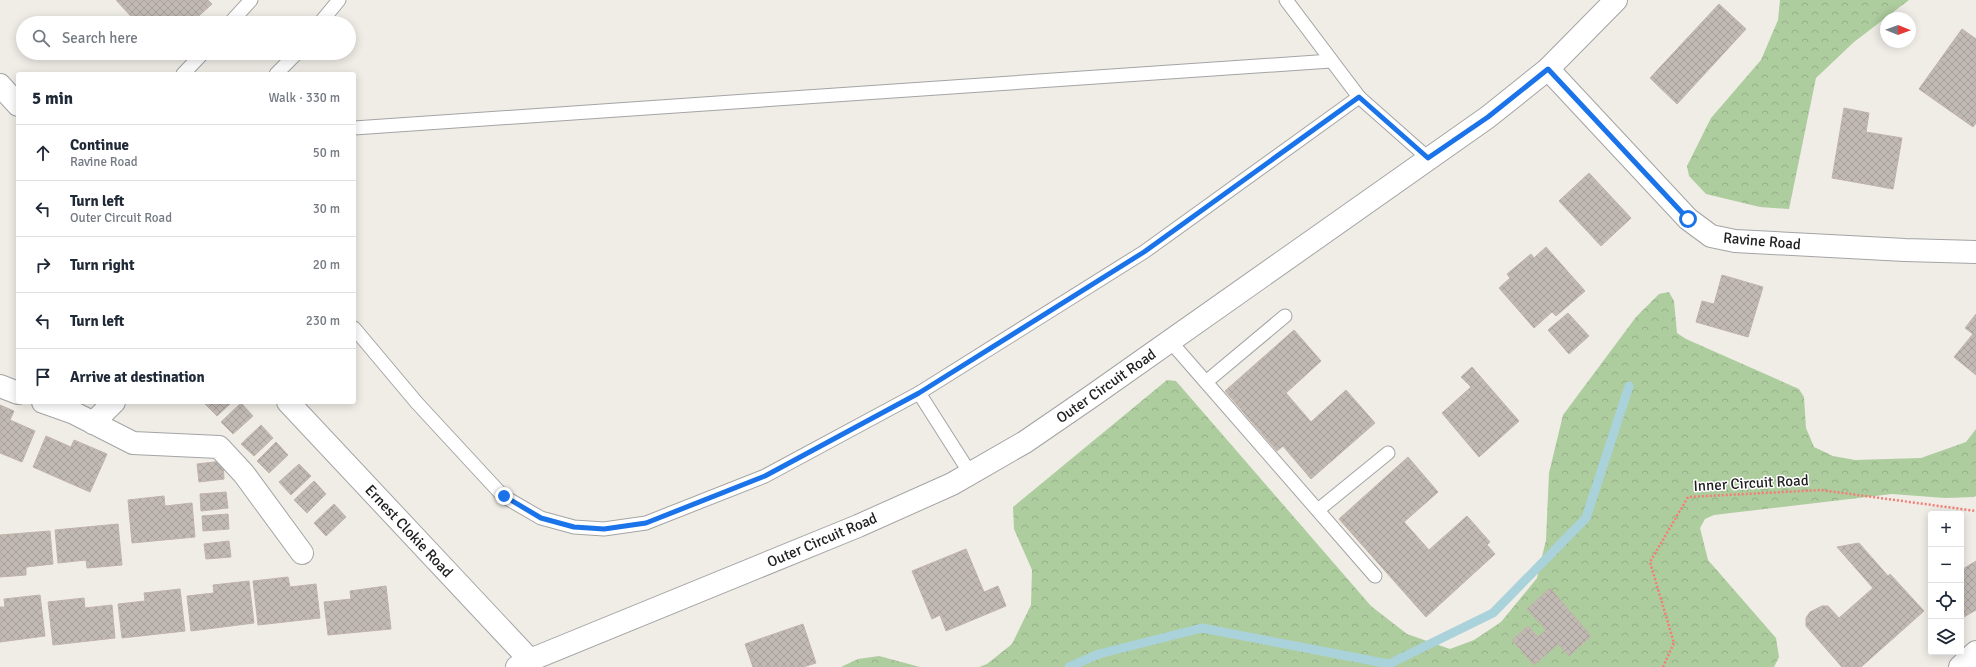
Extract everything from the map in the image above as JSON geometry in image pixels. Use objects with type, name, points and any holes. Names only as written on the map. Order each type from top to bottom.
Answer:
[{"type":"street","name":"Outer Circuit Road","points":[[523,664],[858,526],[952,484],[1025,442],[1488,117],[1548,69],[1616,0]]},
{"type":"street","name":"Ravine Road","points":[[1548,69],[1688,219],[1711,236],[1735,241],[1905,250],[1976,252]]},
{"type":"street","points":[[0,386],[16,392]]},
{"type":"street","points":[[48,404],[93,423],[133,443],[219,447],[244,474],[302,553]]},
{"type":"street","points":[[93,423],[112,404]]},
{"type":"street","name":"Ernest Clokie Road","points":[[290,404],[523,664]]},
{"type":"street","points":[[1960,667],[1976,652]]},
{"type":"lane","points":[[236,16],[251,0]]},
{"type":"lane","points":[[326,16],[339,0]]},
{"type":"lane","points":[[1286,0],[1359,97],[1428,158]]},
{"type":"lane","points":[[185,72],[196,60]]},
{"type":"lane","points":[[278,72],[289,60]]},
{"type":"lane","points":[[356,128],[1331,61]]},
{"type":"lane","points":[[356,330],[417,403],[504,496],[541,518],[574,527],[604,529],[646,523],[765,476],[919,393],[1144,252],[1359,97]]},
{"type":"lane","points":[[1206,382],[1284,316]]},
{"type":"lane","points":[[1170,341],[1375,576]]},
{"type":"lane","points":[[919,393],[970,473]]},
{"type":"lane","points":[[1318,510],[1388,453]]},
{"type":"path","name":"Inner Circuit Road","points":[[1663,667],[1674,642],[1650,562],[1688,497],[1821,490],[1976,511]]},
{"type":"green space","points":[[1780,0],[1909,0],[1893,12],[1880,12],[1880,22],[1854,42],[1816,78],[1789,209],[1760,207],[1706,194],[1689,176],[1687,166],[1711,118],[1761,60],[1778,20]]},
{"type":"green space","points":[[1669,292],[1674,301],[1677,333],[1686,339],[1799,389],[1804,397],[1806,428],[1814,447],[1833,456],[1855,460],[1921,458],[1966,442],[1976,429],[1976,496],[1974,497],[1945,498],[1892,494],[1714,515],[1705,519],[1700,528],[1708,560],[1776,638],[1779,657],[1774,667],[979,667],[987,664],[1012,644],[1031,605],[1032,570],[1014,529],[1013,507],[1167,380],[1176,381],[1371,606],[1407,634],[1450,649],[1474,640],[1501,622],[1537,578],[1546,540],[1549,473],[1563,415],[1636,317],[1659,294]]},
{"type":"green space","points":[[879,656],[920,667],[841,667],[858,659]]},
{"type":"building","points":[[116,0],[208,0],[212,4],[199,16],[131,16]]},
{"type":"building","points":[[1719,4],[1746,29],[1677,104],[1650,78]]},
{"type":"building","points":[[1962,29],[1976,39],[1976,123],[1973,127],[1919,89]]},
{"type":"building","points":[[1844,108],[1869,113],[1866,132],[1902,138],[1893,189],[1832,178]]},
{"type":"building","points":[[1589,173],[1631,218],[1601,246],[1559,201]]},
{"type":"building","points":[[1546,247],[1585,291],[1556,316],[1552,312],[1534,328],[1499,288],[1510,278],[1507,274],[1531,254],[1534,258]]},
{"type":"building","points":[[1722,275],[1763,287],[1748,337],[1696,322],[1702,301],[1714,304]]},
{"type":"building","points":[[1568,313],[1589,336],[1569,354],[1548,330]]},
{"type":"building","points":[[1976,314],[1976,375],[1954,357],[1973,334],[1965,328]]},
{"type":"building","points":[[1294,330],[1321,361],[1286,393],[1311,422],[1346,390],[1375,423],[1311,479],[1283,446],[1277,451],[1225,391]]},
{"type":"building","points":[[1472,367],[1519,421],[1479,457],[1442,413],[1471,387],[1461,377]]},
{"type":"building","points":[[205,404],[230,404],[217,416]]},
{"type":"building","points":[[240,404],[242,404],[253,416],[233,434],[221,422]]},
{"type":"building","points":[[0,405],[14,411],[10,420],[35,431],[22,462],[0,453]]},
{"type":"building","points":[[261,425],[273,438],[254,456],[241,444]]},
{"type":"building","points":[[46,436],[71,447],[74,440],[107,454],[90,492],[33,467]]},
{"type":"building","points":[[276,442],[288,455],[269,473],[257,461]]},
{"type":"building","points":[[1408,457],[1438,492],[1404,522],[1429,550],[1467,516],[1490,542],[1487,545],[1495,554],[1426,617],[1339,519]]},
{"type":"building","points":[[223,461],[224,479],[199,482],[197,464]]},
{"type":"building","points":[[299,464],[311,476],[291,495],[279,482]]},
{"type":"building","points":[[314,481],[326,494],[307,513],[294,500]]},
{"type":"building","points":[[226,492],[228,508],[201,511],[200,494]]},
{"type":"building","points":[[164,496],[165,506],[192,503],[195,537],[132,543],[128,500]]},
{"type":"building","points":[[334,504],[346,517],[326,536],[314,523]]},
{"type":"building","points":[[228,514],[229,529],[203,531],[202,516]]},
{"type":"building","points":[[118,524],[122,565],[87,568],[86,560],[58,563],[55,530]]},
{"type":"building","points":[[50,531],[53,564],[26,567],[26,575],[0,577],[0,535]]},
{"type":"building","points":[[229,541],[231,557],[206,559],[204,544]]},
{"type":"building","points":[[1859,543],[1888,576],[1890,574],[1924,611],[1861,667],[1842,667],[1806,626],[1806,618],[1810,612],[1822,606],[1828,606],[1839,618],[1873,588],[1837,547]]},
{"type":"building","points":[[966,549],[984,592],[998,586],[1006,606],[946,631],[940,615],[932,619],[912,571]]},
{"type":"building","points":[[1976,561],[1976,610],[1964,617],[1964,583],[1964,568]]},
{"type":"building","points":[[288,577],[290,587],[316,584],[320,618],[258,625],[253,581]]},
{"type":"building","points":[[249,581],[254,623],[191,631],[187,596],[214,593],[213,585]]},
{"type":"building","points":[[386,586],[391,629],[328,635],[324,602],[351,599],[350,591]]},
{"type":"building","points":[[1550,588],[1591,636],[1569,656],[1558,644],[1534,665],[1512,640],[1528,626],[1538,637],[1546,630],[1527,609]]},
{"type":"building","points":[[180,589],[185,631],[122,638],[118,604],[145,601],[144,593]]},
{"type":"building","points":[[40,595],[45,636],[0,642],[0,607],[5,607],[4,599]]},
{"type":"building","points":[[84,598],[85,608],[112,605],[115,638],[53,645],[48,602]]},
{"type":"building","points":[[803,624],[816,663],[803,667],[753,667],[745,644]]},
{"type":"waterway","points":[[1069,667],[1099,654],[1202,628],[1389,664],[1493,613],[1586,518],[1629,386]]},
{"type":"route","points":[[504,496],[541,518],[574,527],[604,529],[646,523],[765,476],[919,393],[1033,323],[1144,252],[1359,97],[1428,158],[1488,117],[1548,69],[1688,219]]}]
